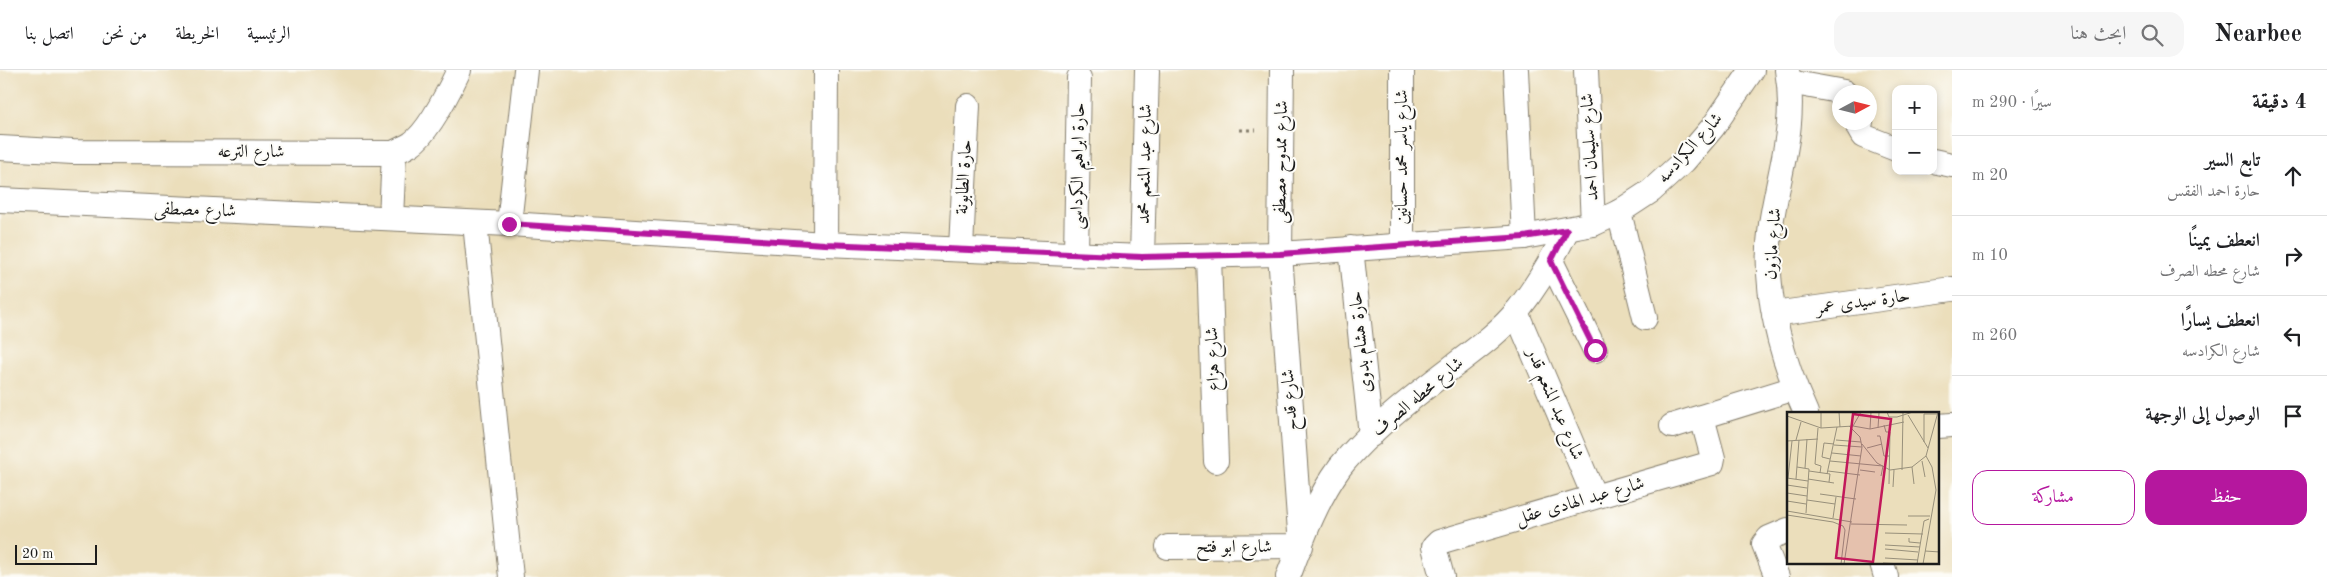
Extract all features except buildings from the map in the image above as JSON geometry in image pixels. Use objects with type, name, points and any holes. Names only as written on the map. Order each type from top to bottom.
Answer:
[{"type":"street","points":[[391,218],[394,153],[413,143],[434,116],[451,88],[459,70]]},
{"type":"street","points":[[509,224],[526,70]]},
{"type":"street","points":[[825,244],[826,70]]},
{"type":"street","name":"شارع عبد المنعم محمد","points":[[1142,257],[1147,70]]},
{"type":"street","name":"شارع ممدوح مصطفى","points":[[1280,254],[1282,70]]},
{"type":"street","name":"شارع ياسر محمد حسانين","points":[[1402,70],[1402,244]]},
{"type":"street","points":[[1516,70],[1524,237]]},
{"type":"street","name":"شارع سليمان احمد","points":[[1586,70],[1593,224]]},
{"type":"street","name":"شارع الكرادسه","points":[[391,218],[825,244],[961,248],[1142,257],[1280,254],[1524,237],[1593,224],[1619,212],[1651,191],[1684,161],[1713,127],[1752,70]]},
{"type":"street","points":[[1788,76],[1832,89]]},
{"type":"street","name":"شارع مازون","points":[[1788,76],[1790,126],[1771,224],[1768,256],[1774,314],[1795,388],[1806,412]]},
{"type":"street","name":"حارة ابراهيم الكرداسى","points":[[1076,254],[1080,78]]},
{"type":"street","name":"حارة الطابونة","points":[[961,248],[968,106]]},
{"type":"street","points":[[1860,130],[1863,136],[1892,147]]},
{"type":"street","name":"شارع الترعه","points":[[0,148],[82,152],[394,153]]},
{"type":"street","points":[[1937,162],[1952,165]]},
{"type":"street","name":"شارع مصطفى","points":[[0,200],[391,218]]},
{"type":"street","points":[[1619,212],[1645,318]]},
{"type":"street","points":[[475,223],[511,577]]},
{"type":"street","name":"شارع محطه الصرف","points":[[1288,577],[1317,505],[1340,467],[1371,435],[1428,386],[1483,343],[1516,312],[1551,261],[1567,230]]},
{"type":"street","name":"حارة هشام بدوى","points":[[1351,248],[1371,435]]},
{"type":"street","name":"شارع قدح","points":[[1280,254],[1301,546]]},
{"type":"street","name":"شارع هزاع","points":[[1210,257],[1216,461]]},
{"type":"street","points":[[1551,261],[1595,350]]},
{"type":"street","name":"حارة سيدى عمر","points":[[1774,314],[1952,289]]},
{"type":"street","name":"شارع عبد المنعم قدر","points":[[1516,312],[1594,496]]},
{"type":"street","points":[[1672,426],[1795,388]]},
{"type":"street","name":"شارع عبد الهادى عقل","points":[[1442,577],[1434,547],[1439,542],[1712,463],[1713,458],[1702,417]]},
{"type":"street","points":[[1777,577],[1764,544],[1769,538],[1787,530]]},
{"type":"street","name":"شارع ابو فتح","points":[[1168,547],[1301,546]]},
{"type":"street","points":[[1882,564],[1886,577]]},
{"type":"route","points":[[509,224],[825,244],[961,248],[1142,257],[1280,254],[1524,237],[1567,230],[1551,261],[1595,350]]}]
